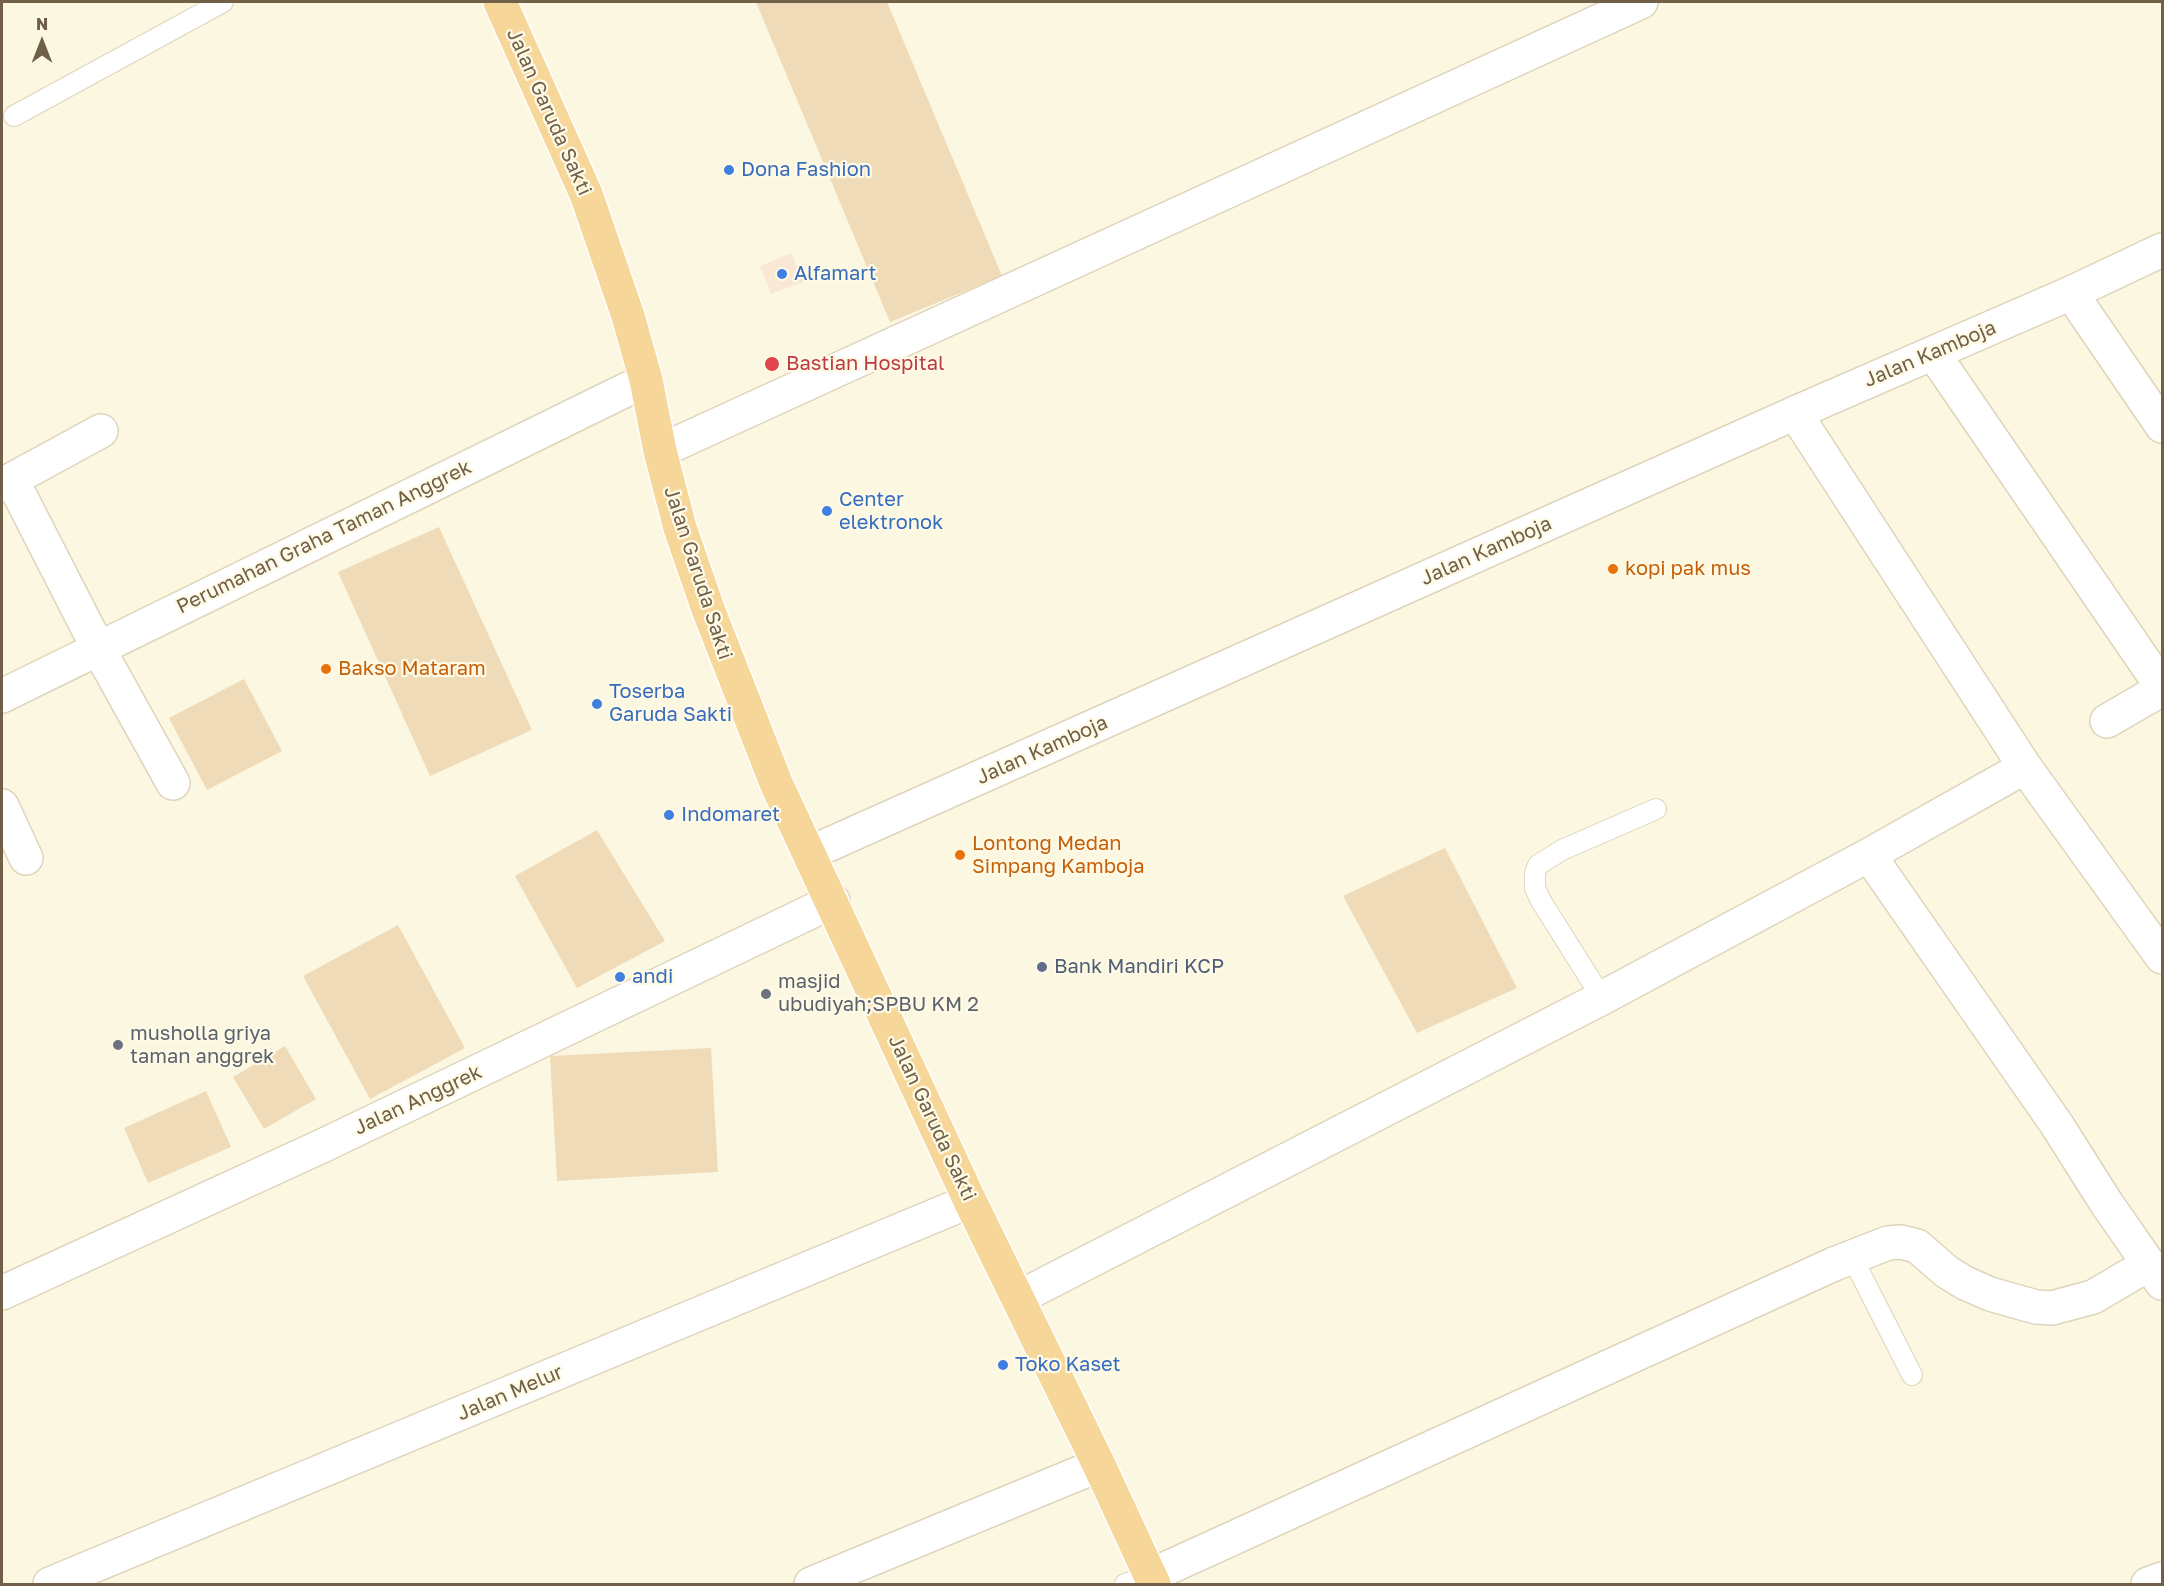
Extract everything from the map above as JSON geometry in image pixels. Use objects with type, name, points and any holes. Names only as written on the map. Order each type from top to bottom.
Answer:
[{"type":"highway","name":"Jalan Garuda Sakti","points":[[500,2],[586,194],[628,316],[646,380],[660,451],[680,528],[708,609],[776,783],[833,901],[970,1202],[1099,1465],[1143,1582]]},
{"type":"street","points":[[660,451],[1641,2]]},
{"type":"street","name":"Jalan Kamboja","points":[[810,853],[1795,413],[2071,293],[2163,250]]},
{"type":"street","points":[[2071,293],[2163,426]]},
{"type":"street","points":[[1934,353],[2163,688],[2107,721]]},
{"type":"street","name":"Perumahan Graha Taman Anggrek","points":[[2,696],[646,380]]},
{"type":"street","points":[[1795,413],[2025,767],[2163,957]]},
{"type":"street","points":[[101,431],[7,483],[173,783]]},
{"type":"street","points":[[1018,1298],[1602,998],[1869,855],[2025,767]]},
{"type":"street","points":[[2,806],[26,858]]},
{"type":"street","points":[[1143,1582],[1852,1257],[1888,1243],[1900,1242],[1917,1246],[1947,1272],[1965,1283],[2022,1304],[2052,1308],[2092,1297],[2156,1273],[2107,1204],[2057,1125],[1869,855]]},
{"type":"street","name":"Jalan Anggrek","points":[[2,1293],[322,1146],[833,901]]},
{"type":"street","name":"Jalan Melur","points":[[50,1584],[970,1202]]},
{"type":"street","points":[[811,1584],[1099,1465]]},
{"type":"street","points":[[2148,1584],[2163,1579]]},
{"type":"lane","points":[[14,116],[223,2]]},
{"type":"lane","points":[[1602,998],[1541,901],[1535,888],[1535,873],[1538,866],[1562,850],[1656,808]]},
{"type":"lane","points":[[1852,1257],[1912,1375]]},
{"type":"shaded area","name":"Alfamart","points":[[791,253],[804,282],[771,294],[760,266]]},
{"type":"building","points":[[756,2],[887,2],[1002,276],[890,322]]},
{"type":"building","points":[[439,527],[532,730],[430,776],[338,572]]},
{"type":"building","points":[[244,679],[282,751],[207,790],[169,718]]},
{"type":"building","points":[[597,830],[665,941],[577,988],[515,876]]},
{"type":"building","points":[[1445,848],[1517,988],[1417,1033],[1343,896]]},
{"type":"building","points":[[398,925],[465,1048],[370,1099],[303,976]]},
{"type":"building","points":[[285,1046],[316,1099],[264,1129],[233,1077]]},
{"type":"building","points":[[711,1048],[718,1172],[557,1181],[550,1056]]},
{"type":"building","points":[[206,1091],[231,1147],[148,1183],[124,1128]]},
{"type":"place","name":"Dona Fashion","points":[[729,170]]},
{"type":"place","name":"Alfamart","points":[[782,274]]},
{"type":"place","name":"Bastian Hospital","points":[[772,364]]},
{"type":"place","name":"Center elektronok","points":[[827,511]]},
{"type":"place","name":"kopi pak mus","points":[[1613,569]]},
{"type":"place","name":"Bakso Mataram","points":[[326,669]]},
{"type":"place","name":"Toserba Garuda Sakti","points":[[597,704]]},
{"type":"place","name":"Indomaret","points":[[669,815]]},
{"type":"place","name":"Lontong Medan Simpang Kamboja","points":[[960,855]]},
{"type":"place","name":"Bank Mandiri KCP","points":[[1042,967]]},
{"type":"place","name":"andi","points":[[620,977]]},
{"type":"place","name":"masjid ubudiyah;SPBU KM 2","points":[[766,994]]},
{"type":"place","name":"musholla griya taman anggrek","points":[[118,1045]]},
{"type":"place","name":"Toko Kaset","points":[[1003,1365]]}]
